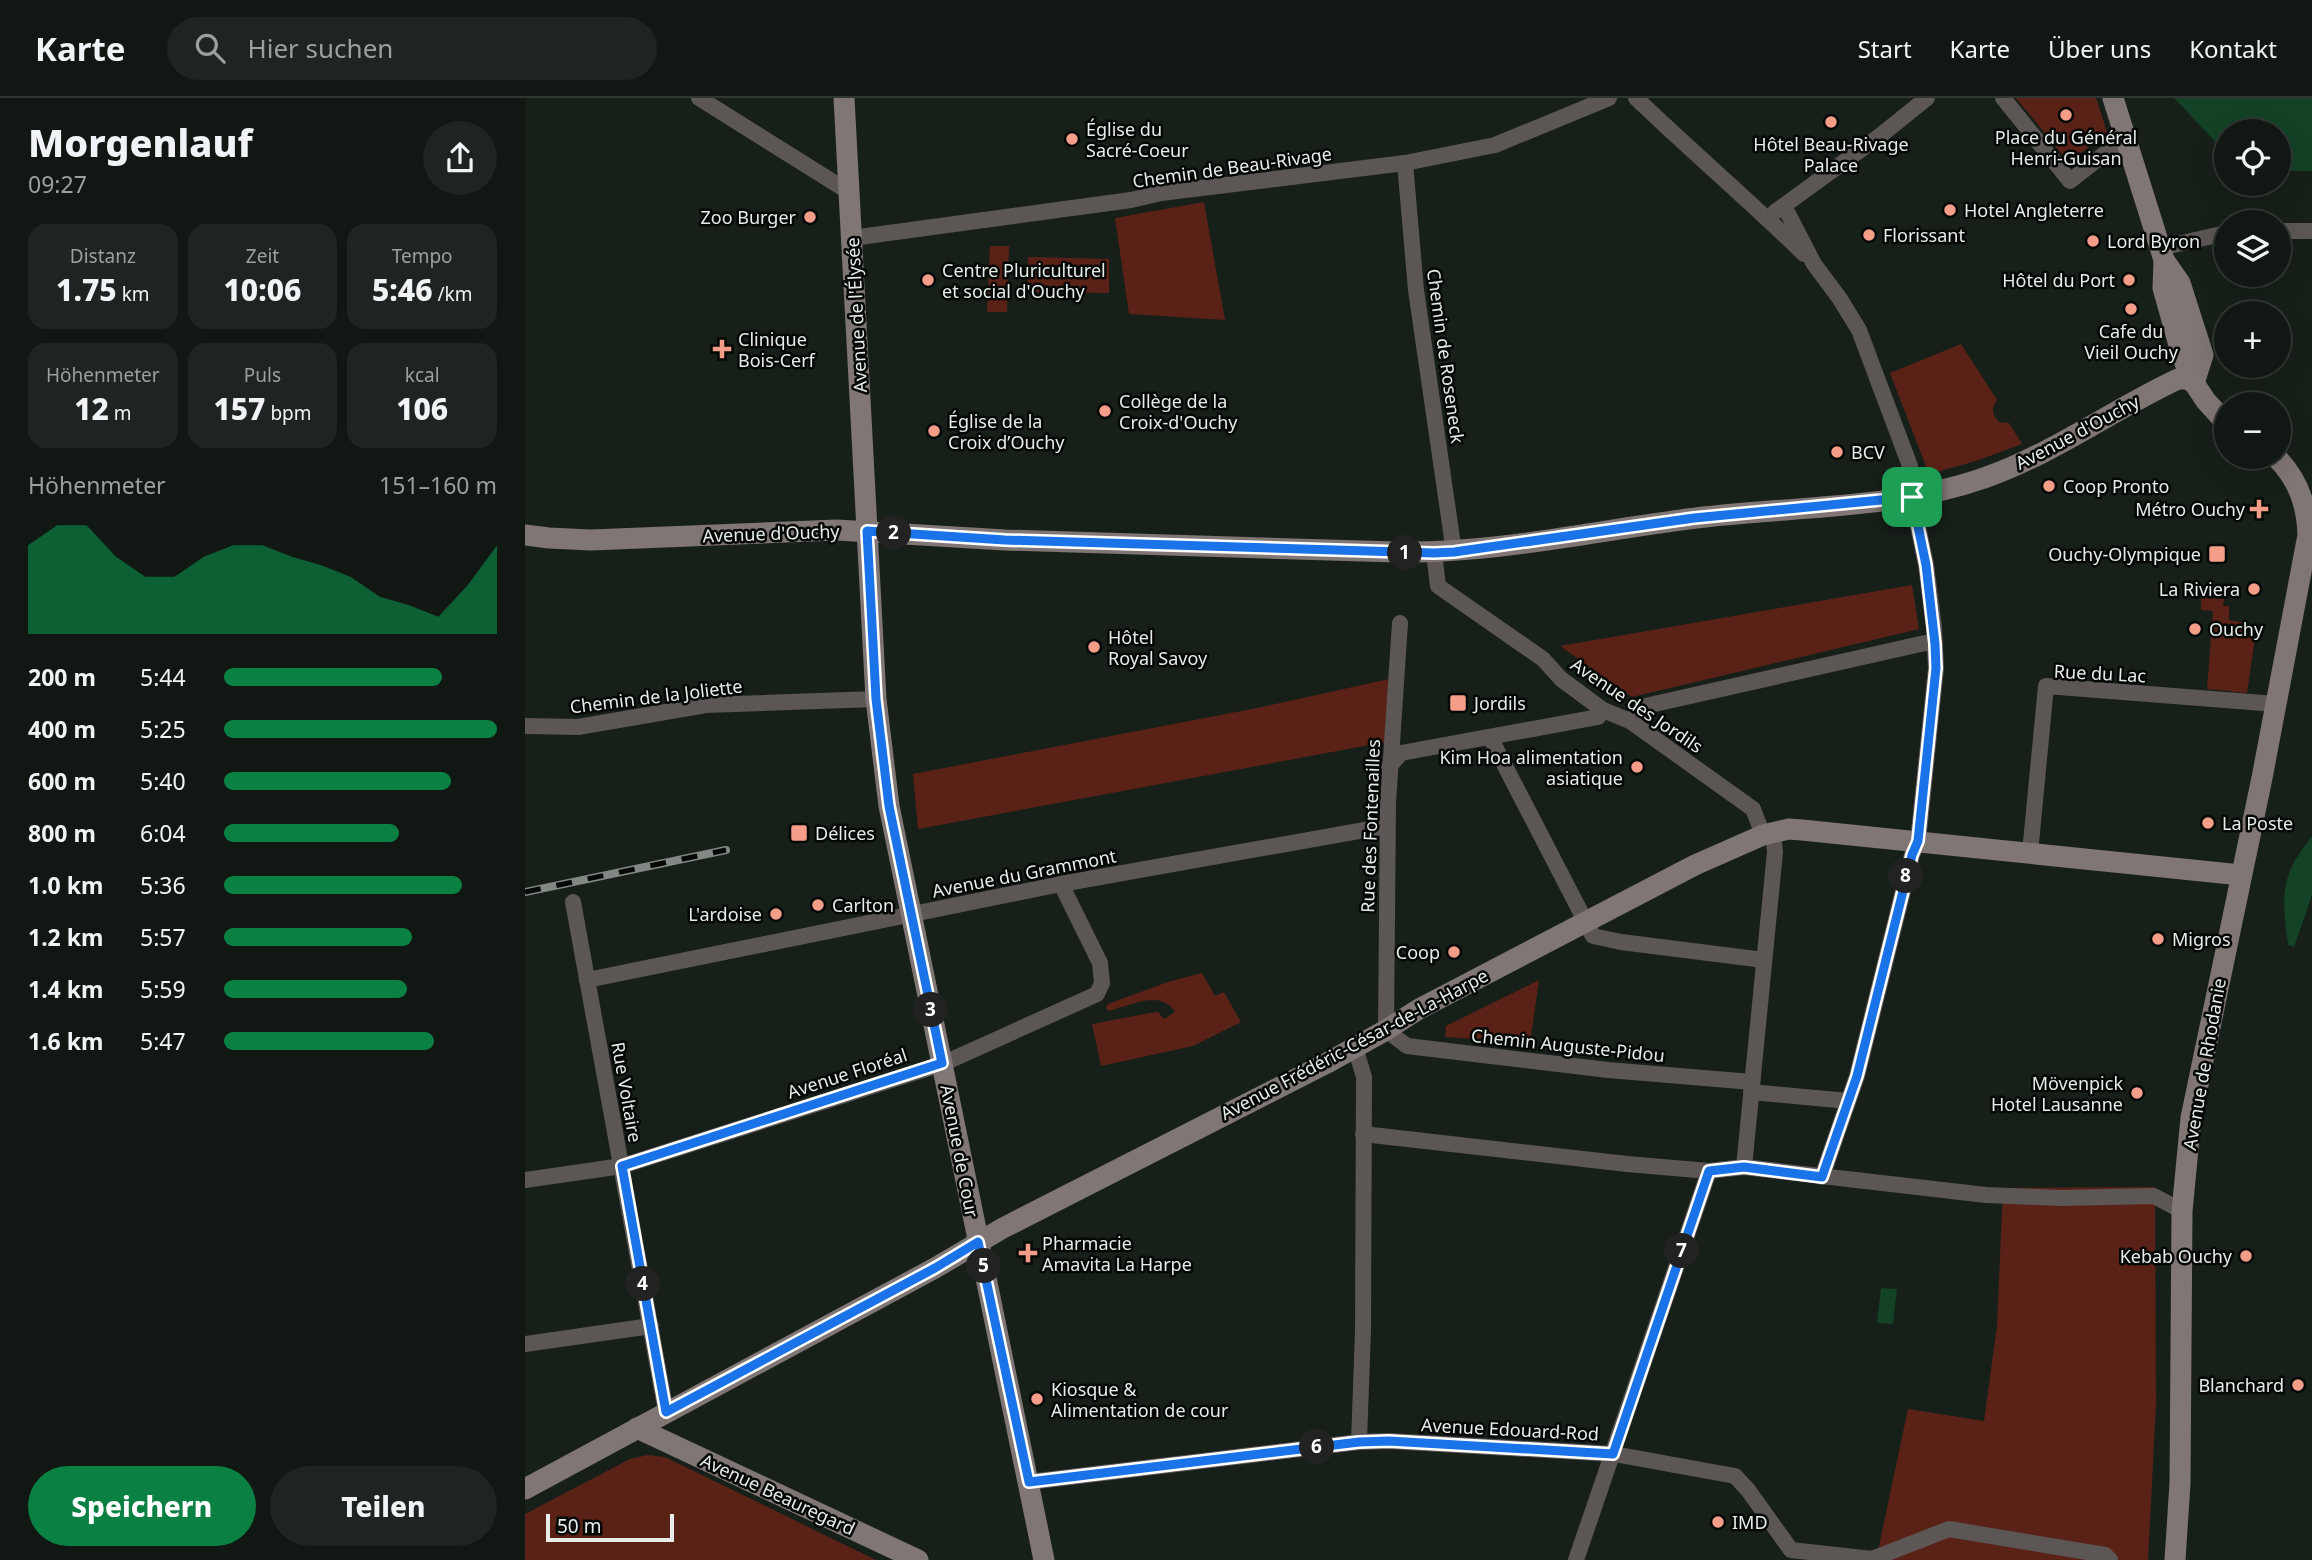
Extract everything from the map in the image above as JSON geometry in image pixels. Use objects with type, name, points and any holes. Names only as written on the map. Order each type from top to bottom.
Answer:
[{"type":"street","points":[[699,98],[849,192]]},
{"type":"street","name":"Avenue de l'Élysée","points":[[844,98],[867,531]]},
{"type":"street","name":"Chemin de Beau-Rivage","points":[[852,238],[1131,200],[1161,193],[1405,163],[1495,145],[1609,98]]},
{"type":"street","points":[[1636,98],[1814,264],[1859,330],[1910,466],[1912,497],[1926,565],[1936,668],[1918,841],[1905,882],[1857,1076],[1822,1177]]},
{"type":"street","points":[[1767,218],[1927,98]]},
{"type":"street","points":[[2003,98],[2070,181],[2126,137]]},
{"type":"street","points":[[2113,98],[2162,254],[2164,288],[2182,356],[2194,383],[2214,410]]},
{"type":"street","name":"Chemin de Roseneck","points":[[1405,163],[1444,553]]},
{"type":"street","points":[[1784,206],[1814,264]]},
{"type":"street","points":[[2291,231],[2312,231]]},
{"type":"street","points":[[2162,254],[2214,237]]},
{"type":"street","name":"Avenue d'Ouchy","points":[[525,535],[590,540],[867,531],[1005,540],[1444,553],[1694,518],[1912,497],[1952,489],[2014,467],[2178,379],[2187,379],[2194,383]]},
{"type":"street","name":"Avenue de Rhodanie","points":[[2175,1560],[2180,1483],[2182,1211],[2191,1118],[2308,535],[2308,520],[2299,486],[2288,469]]},
{"type":"street","name":"Avenue de Cour","points":[[867,531],[876,699],[889,806],[1044,1560]]},
{"type":"street","name":"Avenue des Jordils","points":[[1444,553],[1438,586],[1543,659],[1561,679],[1603,710],[1630,721],[1753,809],[1768,834]]},
{"type":"street","name":"Rue des Fontenailles","points":[[1386,1030],[1389,767],[1400,622]]},
{"type":"street","points":[[1630,721],[1640,707],[1924,643],[1935,644]]},
{"type":"street","name":"Rue du Lac","points":[[2030,853],[2046,687],[2276,704]]},
{"type":"street","name":"Chemin de la Joliette","points":[[525,726],[578,727],[706,705],[876,699]]},
{"type":"street","points":[[1389,767],[1401,753],[1598,717],[1603,710]]},
{"type":"street","points":[[1490,737],[1593,936],[1764,960]]},
{"type":"street","name":"Avenue du Grammont","points":[[587,980],[1061,884],[1387,826]]},
{"type":"street","name":"Avenue Frédéric-César-de-La-Harpe","points":[[525,1489],[935,1268],[978,1242],[1355,1048],[1419,1009],[1695,865],[1768,834],[1789,829],[2241,875]]},
{"type":"street","points":[[1744,1167],[1775,852],[1768,834]]},
{"type":"street","name":"Avenue Floréal","points":[[525,1180],[622,1166],[942,1063],[1097,994],[1102,983],[1100,963],[1061,884]]},
{"type":"street","name":"Rue Voltaire","points":[[573,902],[666,1412]]},
{"type":"street","name":"Chemin Auguste-Pidou","points":[[1386,1030],[1407,1046],[1848,1101]]},
{"type":"street","points":[[1355,1048],[1364,1077],[1363,1331],[1359,1442]]},
{"type":"street","points":[[1363,1134],[1626,1164],[1709,1171],[1744,1167],[1986,1195],[2060,1198],[2154,1196],[2182,1211]]},
{"type":"street","points":[[1576,1560],[1709,1171]]},
{"type":"street","points":[[525,1344],[651,1326]]},
{"type":"street","name":"Avenue Beauregard","points":[[637,1428],[918,1560]]},
{"type":"street","name":"Avenue Edouard-Rod","points":[[1029,1482],[1359,1442],[1389,1441],[1613,1454],[1735,1476],[1791,1550],[1872,1559],[1949,1529],[2105,1555],[2110,1560]]},
{"type":"shaded area","name":"Place du Général Henri-Guisan","points":[[2016,98],[2096,98],[2107,132],[2069,163]]},
{"type":"shaded area","points":[[2174,98],[2312,98],[2312,171],[2291,171],[2291,119],[2214,119],[2214,140]]},
{"type":"shaded area","points":[[1204,202],[1225,320],[1129,314],[1115,218]]},
{"type":"shaded area","points":[[990,246],[1009,246],[1007,312],[987,312]]},
{"type":"shaded area","points":[[1028,257],[1109,259],[1109,293],[1027,292]]},
{"type":"shaded area","points":[[1961,344],[1997,400],[1993,409],[1995,416],[1999,422],[2009,423],[2022,444],[1929,474],[1890,373]]},
{"type":"shaded area","points":[[1912,585],[1919,629],[1632,697],[1560,646]]},
{"type":"shaded area","points":[[2201,598],[2224,599],[2223,606],[2229,606],[2229,620],[2257,625],[2247,693],[2207,689],[2213,611],[2201,610]]},
{"type":"shaded area","points":[[1389,679],[1386,742],[918,829],[913,774],[1257,708]]},
{"type":"shaded area","points":[[2312,836],[2312,895],[2294,947],[2288,945],[2284,909],[2285,888],[2292,866]]},
{"type":"shaded area","points":[[1202,973],[1215,996],[1224,992],[1241,1022],[1193,1046],[1101,1066],[1092,1024],[1155,1012],[1164,1019],[1175,1012],[1162,1001],[1154,1000],[1109,1011],[1106,1008],[1108,1004],[1168,982]]},
{"type":"shaded area","points":[[1539,980],[1530,1043],[1445,1037],[1446,1026]]},
{"type":"shaded area","points":[[2155,1187],[2156,1404],[2148,1560],[1876,1560],[1908,1409],[1984,1421],[1997,1326],[2003,1188]]},
{"type":"shaded area","points":[[1881,1288],[1897,1289],[1893,1324],[1877,1323]]},
{"type":"shaded area","points":[[648,1455],[665,1457],[876,1560],[525,1560],[525,1514],[630,1459]]},
{"type":"railway","points":[[525,892],[726,850]]},
{"type":"place","name":"Place du Général Henri-Guisan","points":[[2066,115]]},
{"type":"place","name":"Hôtel Beau-Rivage Palace","points":[[1831,122]]},
{"type":"place","name":"Église du Sacré-Coeur","points":[[1072,139]]},
{"type":"place","name":"Hotel Angleterre","points":[[1950,210]]},
{"type":"place","name":"Zoo Burger","points":[[810,217]]},
{"type":"place","name":"Florissant","points":[[1869,235]]},
{"type":"place","name":"Lord Byron","points":[[2093,241]]},
{"type":"place","name":"Centre Pluriculturel et social d'Ouchy","points":[[928,280]]},
{"type":"place","name":"Hôtel du Port","points":[[2129,280]]},
{"type":"place","name":"Cafe du Vieil Ouchy","points":[[2131,309]]},
{"type":"place","name":"Clinique Bois-Cerf","points":[[722,349]]},
{"type":"place","name":"Collège de la Croix-d'Ouchy","points":[[1105,411]]},
{"type":"place","name":"Église de la Croix d’Ouchy","points":[[934,431]]},
{"type":"place","name":"BCV","points":[[1837,452]]},
{"type":"place","name":"Coop Pronto","points":[[2049,486]]},
{"type":"place","name":"Métro Ouchy","points":[[2259,509]]},
{"type":"place","name":"Ouchy-Olympique","points":[[2217,554]]},
{"type":"place","name":"La Riviera","points":[[2254,589]]},
{"type":"place","name":"Ouchy","points":[[2195,629]]},
{"type":"place","name":"Hôtel Royal Savoy","points":[[1094,647]]},
{"type":"place","name":"Jordils","points":[[1458,703]]},
{"type":"place","name":"Kim Hoa alimentation asiatique","points":[[1637,767]]},
{"type":"place","name":"La Poste","points":[[2208,823]]},
{"type":"place","name":"Délices","points":[[799,833]]},
{"type":"place","name":"Carlton","points":[[818,905]]},
{"type":"place","name":"L'ardoise","points":[[776,914]]},
{"type":"place","name":"Migros","points":[[2158,939]]},
{"type":"place","name":"Coop","points":[[1454,952]]},
{"type":"place","name":"Mövenpick Hotel Lausanne","points":[[2137,1093]]},
{"type":"place","name":"Pharmacie Amavita La Harpe","points":[[1028,1253]]},
{"type":"place","name":"Kebab Ouchy","points":[[2246,1256]]},
{"type":"place","name":"Blanchard","points":[[2298,1385]]},
{"type":"place","name":"Kiosque & Alimentation de cour","points":[[1037,1399]]},
{"type":"place","name":"IMD","points":[[1718,1522]]},
{"type":"route","points":[[1912,497],[1926,565],[1936,668],[1918,841],[1881,974],[1857,1076],[1822,1177],[1744,1167],[1709,1171],[1613,1454],[1389,1441],[1359,1442],[1029,1482],[978,1242],[935,1268],[666,1412],[622,1166],[942,1063],[889,806],[876,699],[867,531],[1005,540],[1434,553],[1721,515],[1912,497]]}]
